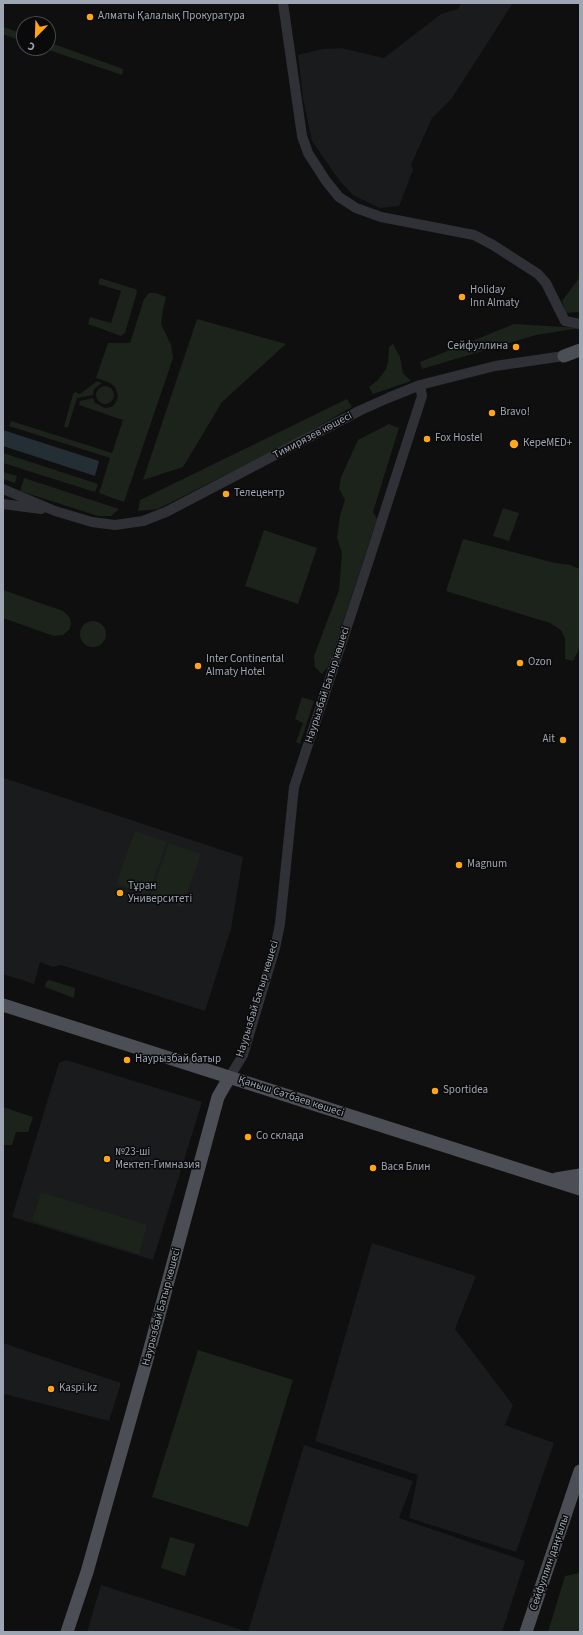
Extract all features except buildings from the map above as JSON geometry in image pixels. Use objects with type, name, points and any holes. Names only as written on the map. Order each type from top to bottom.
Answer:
[{"type":"main road","points":[[564,356],[580,350]]},
{"type":"main road","points":[[564,356],[580,357]]},
{"type":"main road","name":"Қаныш Сәтбаев көшесі","points":[[3,1005],[580,1189]]},
{"type":"main road","name":"Наурызбай Батыр көшесі","points":[[67,1632],[87,1572],[146,1363],[218,1097],[229,1078]]},
{"type":"main road","points":[[552,1180],[580,1175]]},
{"type":"main road","name":"Сейфуллин даңғылы","points":[[526,1632],[580,1471]]},
{"type":"street","points":[[283,3],[302,136],[308,153],[326,181],[339,197],[356,208],[380,217],[474,235],[493,245],[538,274],[546,283],[565,322],[580,324]]},
{"type":"street","name":"Тимирязев көшесі","points":[[4,489],[55,511],[104,525],[143,521],[166,512],[361,410],[420,385],[495,366],[580,354]]},
{"type":"street","name":"Наурызбай Батыр көшесі","points":[[229,1078],[243,1055],[275,948],[280,924],[294,787],[422,396],[420,385]]},
{"type":"street","name":"Тимирязев көшесі","points":[[7,504],[55,511]]},
{"type":"shaded area","points":[[461,3],[513,3],[452,98],[432,118],[411,165],[413,170],[399,206],[380,208],[353,195],[339,180],[312,141],[303,98],[298,55],[322,49],[341,48],[384,58],[441,14],[458,9]]},
{"type":"shaded area","points":[[3,27],[16,31],[16,39],[3,34]]},
{"type":"shaded area","points":[[56,45],[123,69],[122,75],[56,52]]},
{"type":"shaded area","points":[[580,277],[580,312],[566,313],[562,301]]},
{"type":"shaded area","points":[[100,278],[135,289],[137,292],[125,333],[121,336],[88,324],[90,317],[111,323],[121,291],[98,284]]},
{"type":"shaded area","points":[[149,293],[156,293],[166,297],[161,324],[171,345],[173,358],[124,502],[99,493],[110,458],[9,426],[11,421],[112,453],[123,420],[79,405],[80,401],[93,398],[95,403],[105,408],[112,407],[116,402],[118,396],[115,387],[110,383],[96,378],[108,343],[130,343],[144,299]]},
{"type":"shaded area","points":[[197,319],[286,344],[222,402],[183,467],[143,480]]},
{"type":"shaded area","points":[[514,324],[580,328],[536,335],[422,369],[420,362]]},
{"type":"shaded area","points":[[393,344],[400,357],[403,373],[411,381],[373,394],[369,387],[378,380],[386,369],[389,347]]},
{"type":"shaded area","points":[[97,381],[102,383],[94,389],[93,395],[77,398],[68,427],[64,427],[73,394],[75,392],[80,394]]},
{"type":"shaded area","points":[[105,386],[109,387],[113,391],[113,399],[109,403],[105,404],[101,403],[97,399],[96,395],[97,391],[101,387]]},
{"type":"shaded area","points":[[347,399],[352,407],[287,444],[158,509],[138,511],[140,500]]},
{"type":"shaded area","points":[[389,424],[399,428],[373,512],[377,519],[328,667],[322,674],[315,667],[314,656],[339,590],[342,553],[337,538],[340,516],[345,500],[339,488],[341,477],[358,440]]},
{"type":"shaded area","points":[[3,430],[99,461],[95,476],[3,446]]},
{"type":"shaded area","points":[[3,453],[98,484],[95,492],[3,463]]},
{"type":"shaded area","points":[[3,472],[17,476],[15,483],[3,479]]},
{"type":"shaded area","points":[[24,478],[119,509],[111,516],[98,516],[20,491]]},
{"type":"shaded area","points":[[503,508],[519,513],[509,541],[493,536]]},
{"type":"shaded area","points":[[264,530],[317,548],[298,604],[245,586]]},
{"type":"shaded area","points":[[463,539],[555,563],[570,565],[580,569],[580,642],[578,651],[573,661],[565,659],[565,639],[561,630],[550,623],[446,591]]},
{"type":"shaded area","points":[[3,590],[63,611],[70,618],[71,624],[69,630],[63,635],[54,636],[3,618]]},
{"type":"shaded area","points":[[93,621],[102,625],[106,634],[102,643],[93,647],[84,643],[80,634],[84,625]]},
{"type":"shaded area","points":[[302,697],[314,701],[300,744],[296,742],[303,723],[295,719]]},
{"type":"shaded area","name":"Тұран Университеті","points":[[4,778],[243,857],[231,929],[205,1011],[61,965],[53,967],[40,962],[34,984],[3,974]]},
{"type":"shaded area","points":[[135,831],[167,842],[148,895],[116,884]]},
{"type":"shaded area","points":[[169,843],[201,854],[182,907],[150,896]]},
{"type":"shaded area","points":[[49,980],[75,988],[74,998],[45,987],[46,982]]},
{"type":"shaded area","name":"№23-ші Мектеп-Гимназия","points":[[66,1060],[202,1102],[153,1260],[12,1217],[59,1063]]},
{"type":"shaded area","points":[[3,1107],[33,1117],[28,1132],[16,1132],[12,1145],[3,1145]]},
{"type":"shaded area","points":[[41,1192],[147,1225],[139,1254],[32,1221]]},
{"type":"shaded area","points":[[372,1243],[476,1276],[455,1329],[513,1405],[505,1425],[554,1443],[516,1552],[409,1518],[418,1475],[315,1441]]},
{"type":"shaded area","points":[[3,1343],[121,1383],[109,1421],[5,1394],[3,1400]]},
{"type":"shaded area","points":[[198,1350],[293,1380],[248,1527],[152,1497]]},
{"type":"shaded area","points":[[304,1445],[413,1481],[399,1518],[525,1561],[502,1632],[248,1632]]},
{"type":"shaded area","points":[[170,1537],[195,1544],[185,1576],[161,1568]]},
{"type":"shaded area","points":[[580,1573],[580,1632],[548,1632],[565,1576]]},
{"type":"shaded area","points":[[101,1585],[248,1632],[87,1632]]},
{"type":"place","name":"Алматы Қалалық Прокуратура","points":[[90,17]]},
{"type":"place","name":"Holiday Inn Almaty","points":[[462,297]]},
{"type":"place","name":"Сейфуллина","points":[[516,347]]},
{"type":"place","name":"Bravo!","points":[[492,413]]},
{"type":"place","name":"Fox Hostel","points":[[427,439]]},
{"type":"place","name":"КереMED+","points":[[514,444]]},
{"type":"place","name":"Телецентр","points":[[226,494]]},
{"type":"place","name":"Ozon","points":[[520,663]]},
{"type":"place","name":"Inter Continental Almaty Hotel","points":[[198,666]]},
{"type":"place","name":"Ait","points":[[563,740]]},
{"type":"place","name":"Magnum","points":[[459,865]]},
{"type":"place","name":"Тұран Университеті","points":[[120,893]]},
{"type":"place","name":"Наурызбай батыр","points":[[127,1060]]},
{"type":"place","name":"Sportidea","points":[[435,1091]]},
{"type":"place","name":"Со склада","points":[[248,1137]]},
{"type":"place","name":"№23-ші Мектеп-Гимназия","points":[[107,1159]]},
{"type":"place","name":"Вася Блин","points":[[373,1168]]},
{"type":"place","name":"Kaspi.kz","points":[[51,1389]]}]
